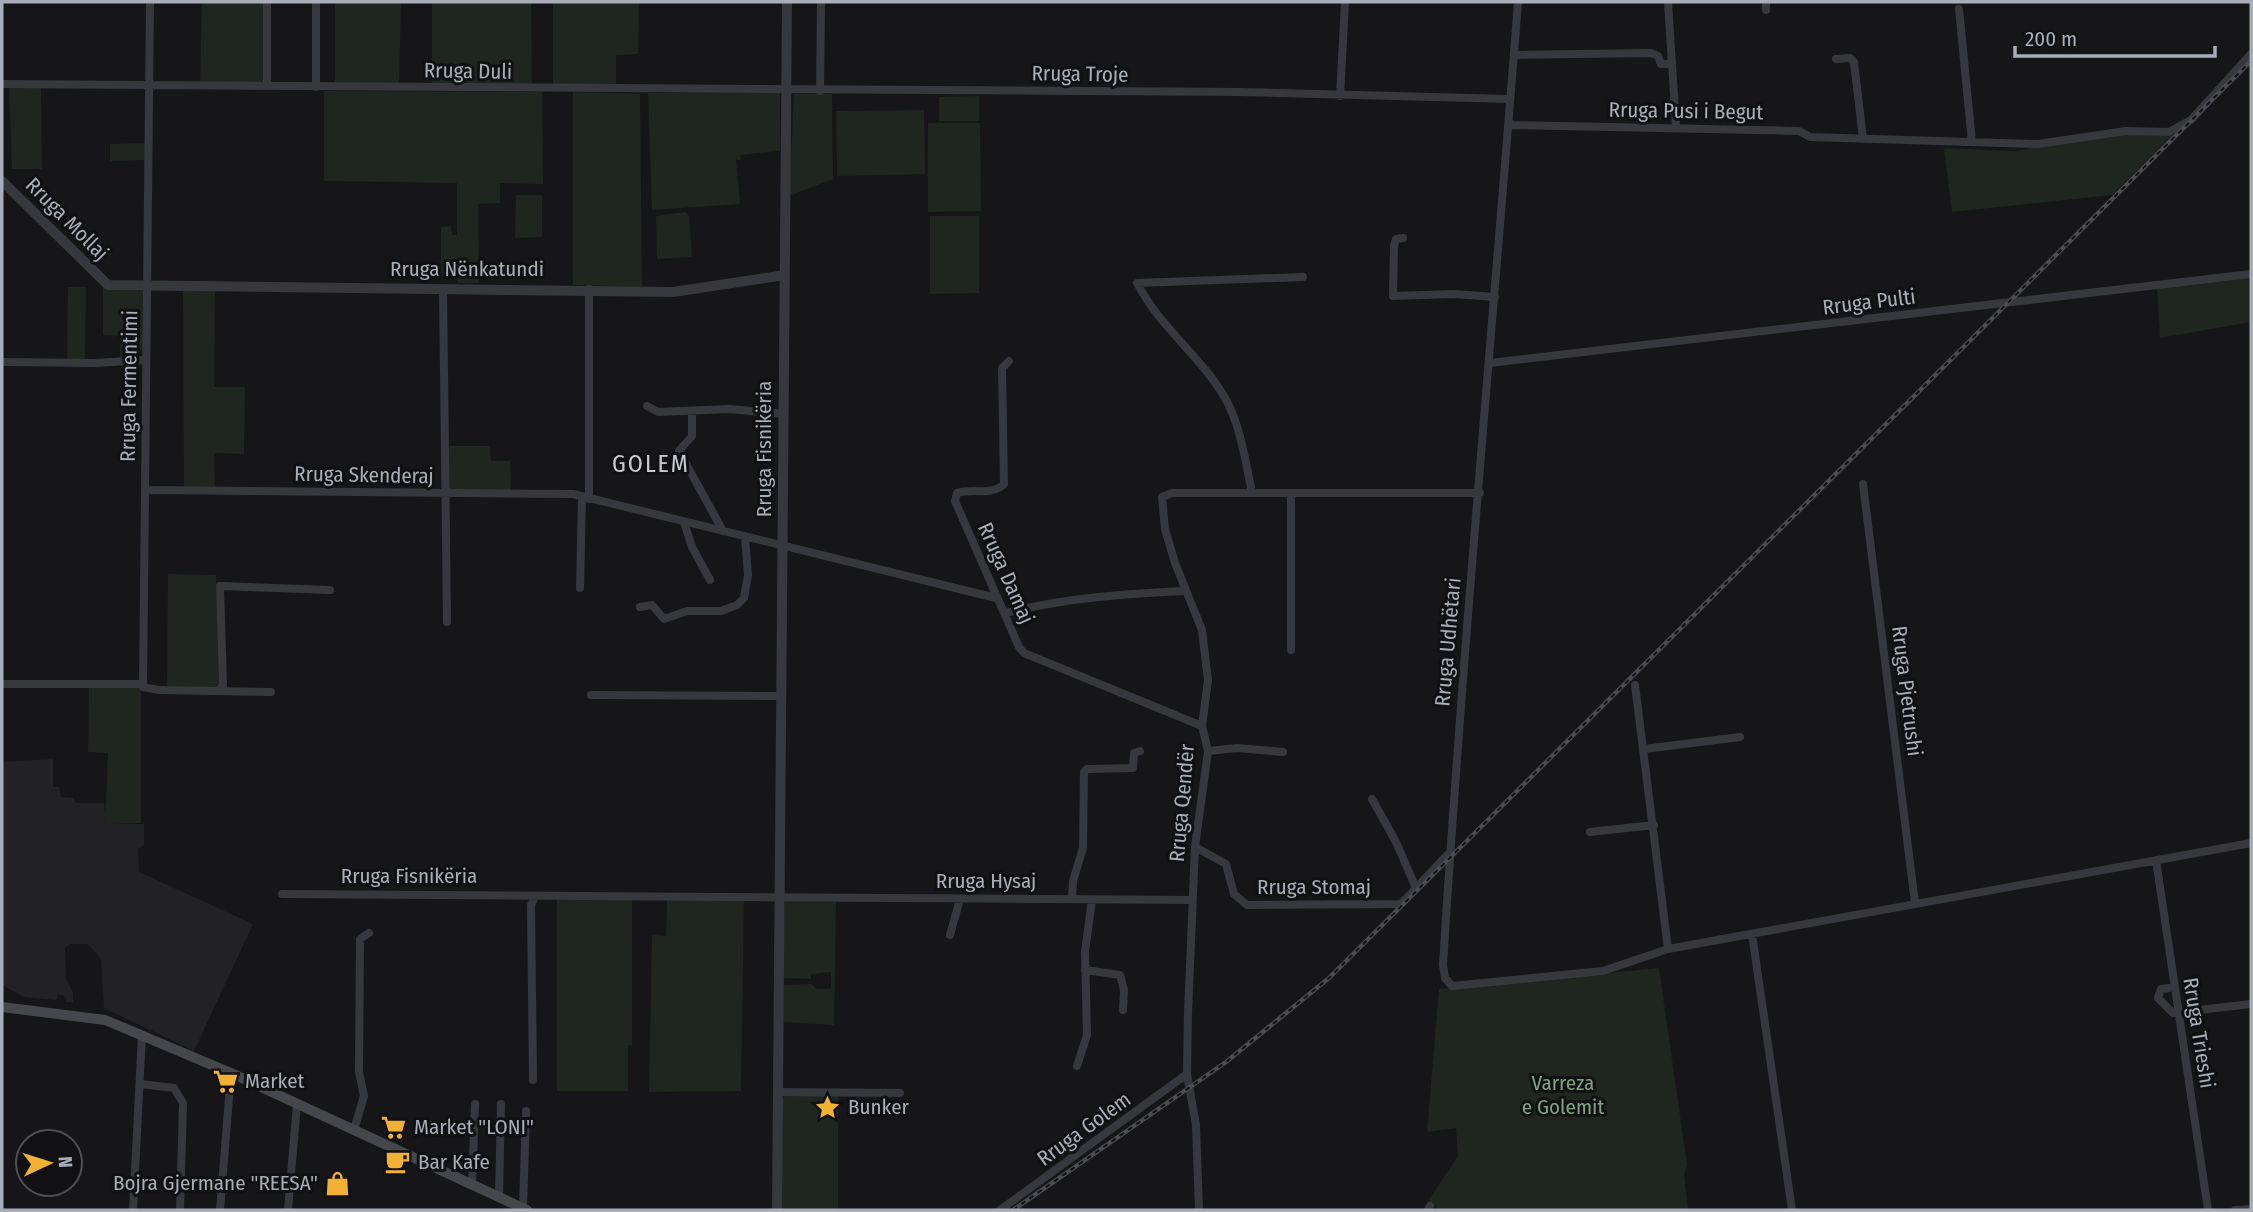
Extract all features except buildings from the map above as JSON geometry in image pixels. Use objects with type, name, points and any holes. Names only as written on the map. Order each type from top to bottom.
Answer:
[{"type":"main road","points":[[2,1007],[92,1016],[142,1035],[231,1073],[525,1209]]},
{"type":"street","name":"Rruga Fermentimi","points":[[143,685],[150,2]]},
{"type":"street","points":[[267,2],[267,86]]},
{"type":"street","points":[[316,2],[316,87]]},
{"type":"street","name":"Rruga Fisnikëria","points":[[777,1210],[787,2]]},
{"type":"street","points":[[820,91],[821,2]]},
{"type":"street","points":[[1340,96],[1345,2]]},
{"type":"street","name":"Rruga Udhëtari","points":[[1518,2],[1490,363],[1460,696],[1443,965],[1445,978],[1452,987],[1603,971],[1668,949]]},
{"type":"street","points":[[1668,2],[1676,127]]},
{"type":"street","points":[[1959,9],[1972,142]]},
{"type":"street","points":[[1514,55],[1651,53],[1658,56],[1661,64],[1672,64]]},
{"type":"street","name":"Rruga Pusi i Begut","points":[[1508,125],[1799,131],[1810,137],[2038,144],[2126,131],[2169,132],[2191,120],[2251,54]]},
{"type":"street","points":[[1836,59],[1850,58],[1854,62],[1863,139]]},
{"type":"street","name":"Rruga Duli","points":[[2,84],[786,91]]},
{"type":"street","name":"Rruga Troje","points":[[786,91],[1240,92],[1510,99]]},
{"type":"street","name":"Rruga Mollaj","points":[[2,181],[101,281],[108,285],[147,286]]},
{"type":"street","points":[[1403,237],[1396,239],[1394,246],[1393,296],[1454,294],[1495,297]]},
{"type":"street","name":"Rruga Pulti","points":[[1490,363],[2251,274]]},
{"type":"street","name":"Rruga Nënkatundi","points":[[147,286],[687,291],[785,275]]},
{"type":"street","points":[[1252,492],[1235,422],[1225,398],[1160,321],[1137,283],[1303,277]]},
{"type":"street","points":[[443,288],[447,622]]},
{"type":"street","points":[[580,588],[585,498],[589,289]]},
{"type":"street","points":[[2,362],[95,363],[146,360]]},
{"type":"street","name":"Rruga Damaj","points":[[1009,361],[1002,368],[1004,484],[996,490],[964,490],[957,493],[955,501],[996,598],[1006,613],[1024,653],[1202,726]]},
{"type":"street","points":[[646,406],[658,412],[730,409],[784,414]]},
{"type":"street","points":[[692,411],[692,436],[679,451],[723,531]]},
{"type":"street","name":"Rruga Pjetrushi","points":[[1863,484],[1915,903]]},
{"type":"street","name":"Rruga Skenderaj","points":[[145,490],[562,493],[996,598]]},
{"type":"street","name":"Rruga Qendër","points":[[1199,1210],[1196,1132],[1187,1074],[1192,900],[1195,847],[1208,751],[1202,726],[1208,680],[1202,630],[1184,591],[1165,529],[1162,497],[1172,493],[1479,493]]},
{"type":"street","points":[[1291,493],[1291,650]]},
{"type":"street","points":[[684,522],[692,547],[710,580]]},
{"type":"street","points":[[640,607],[652,605],[664,619],[687,611],[713,613],[737,605],[744,598],[747,585],[746,537]]},
{"type":"street","points":[[219,691],[223,685],[220,586],[330,590]]},
{"type":"street","points":[[1006,613],[1040,604],[1114,594],[1184,591]]},
{"type":"street","points":[[2,684],[143,685],[159,690],[271,692]]},
{"type":"street","points":[[1635,685],[1668,949],[2251,843]]},
{"type":"street","points":[[592,695],[781,696]]},
{"type":"street","points":[[1644,749],[1740,737]]},
{"type":"street","points":[[1208,751],[1237,748],[1283,752]]},
{"type":"street","points":[[1072,900],[1073,881],[1083,848],[1084,772],[1133,768],[1134,753],[1140,751]]},
{"type":"street","points":[[1372,799],[1396,842],[1416,888]]},
{"type":"street","points":[[1590,832],[1654,825]]},
{"type":"street","name":"Rruga Stomaj","points":[[1195,847],[1226,864],[1234,894],[1247,905],[1401,904],[1451,851]]},
{"type":"street","name":"Rruga Trieshi","points":[[2156,860],[2208,1210]]},
{"type":"street","name":"Rruga Fisnikëria","points":[[282,894],[780,897]]},
{"type":"street","points":[[533,1080],[531,905],[535,896]]},
{"type":"street","name":"Rruga Hysaj","points":[[780,897],[1192,900]]},
{"type":"street","points":[[950,935],[960,899]]},
{"type":"street","points":[[1077,1066],[1086,1040],[1085,970],[1092,900]]},
{"type":"street","points":[[354,1130],[364,1090],[359,1072],[360,939],[369,933]]},
{"type":"street","points":[[1752,934],[1792,1210]]},
{"type":"street","points":[[1085,970],[1120,975],[1124,990],[1123,1010]]},
{"type":"street","points":[[2169,988],[2161,989],[2158,998],[2160,1003],[2170,1006],[2171,1012],[2251,1004]]},
{"type":"street","points":[[133,1210],[142,1035]]},
{"type":"street","points":[[220,1210],[231,1073]]},
{"type":"street","name":"Rruga Golem","points":[[1000,1210],[1187,1074]]},
{"type":"street","points":[[140,1084],[174,1088],[183,1103],[180,1210]]},
{"type":"street","points":[[778,1092],[900,1093]]},
{"type":"street","points":[[288,1210],[297,1104]]},
{"type":"street","points":[[472,1185],[475,1104]]},
{"type":"street","points":[[499,1198],[501,1104]]},
{"type":"street","points":[[525,1209],[526,1111]]},
{"type":"street","points":[[2235,1210],[2251,1209]]},
{"type":"shaded area","points":[[53,759],[53,787],[59,787],[61,797],[73,798],[76,803],[104,803],[106,824],[144,824],[144,845],[138,849],[139,872],[253,924],[194,1051],[104,1008],[101,959],[88,944],[70,944],[65,948],[66,979],[73,992],[73,1002],[66,1002],[63,995],[58,994],[56,1000],[24,997],[2,985],[2,762]]},
{"type":"green space","points":[[202,2],[266,2],[264,84],[200,84]]},
{"type":"green space","points":[[335,2],[401,2],[399,85],[335,84]]},
{"type":"green space","points":[[432,2],[531,2],[532,86],[432,86]]},
{"type":"green space","points":[[553,2],[639,2],[638,54],[616,55],[616,87],[553,86]]},
{"type":"green space","points":[[9,87],[41,88],[42,169],[12,169]]},
{"type":"green space","points":[[324,91],[542,92],[543,184],[500,183],[500,203],[478,204],[479,283],[458,283],[457,276],[441,277],[441,227],[451,226],[452,235],[457,235],[457,183],[324,181]]},
{"type":"green space","points":[[573,92],[640,94],[642,287],[573,285]]},
{"type":"green space","points":[[648,93],[780,93],[780,151],[740,155],[741,160],[736,160],[740,204],[652,210]]},
{"type":"green space","points":[[794,94],[832,94],[833,179],[789,196]]},
{"type":"green space","points":[[979,96],[979,121],[939,121],[939,97]]},
{"type":"green space","points":[[924,110],[925,174],[837,176],[836,111]]},
{"type":"green space","points":[[928,123],[980,123],[981,211],[928,212]]},
{"type":"green space","points":[[2122,135],[2174,135],[2112,195],[1952,212],[1944,148],[2019,151],[2045,144]]},
{"type":"green space","points":[[146,143],[145,160],[110,161],[110,144]]},
{"type":"green space","points":[[516,195],[542,195],[542,237],[515,238]]},
{"type":"green space","points":[[686,212],[689,216],[692,257],[657,259],[656,216]]},
{"type":"green space","points":[[930,216],[979,216],[979,293],[930,294]]},
{"type":"green space","points":[[2251,275],[2251,322],[2160,338],[2157,287]]},
{"type":"green space","points":[[68,287],[86,287],[85,361],[67,361]]},
{"type":"green space","points":[[103,288],[143,291],[143,347],[136,359],[120,359],[120,336],[103,335]]},
{"type":"green space","points":[[183,291],[215,291],[214,387],[245,387],[244,454],[214,453],[215,488],[184,487]]},
{"type":"green space","points":[[447,446],[490,446],[491,461],[510,461],[511,491],[446,489]]},
{"type":"green space","points":[[168,574],[216,575],[219,687],[167,689]]},
{"type":"green space","points":[[89,687],[141,687],[141,823],[105,824],[108,753],[88,752]]},
{"type":"green space","points":[[557,899],[632,899],[632,1045],[628,1046],[628,1091],[557,1091]]},
{"type":"green space","points":[[744,899],[741,1091],[649,1092],[652,935],[666,936],[667,900]]},
{"type":"green space","points":[[785,901],[836,902],[834,1025],[783,1022],[784,985],[811,984],[817,989],[831,989],[831,972],[811,974],[811,979],[783,978]]},
{"type":"green space","name":"Varreza e Golemit","points":[[1659,968],[1687,1165],[1684,1174],[1688,1210],[1437,1210],[1436,1205],[1428,1206],[1428,1201],[1458,1156],[1456,1128],[1427,1132],[1439,989]]},
{"type":"green space","points":[[838,1096],[838,1210],[780,1210],[782,1098]]},
{"type":"railway","points":[[1013,1210],[1226,1062],[1329,978],[2251,61]]},
{"type":"place","name":"Market","points":[[225,1081]]},
{"type":"place","name":"Bunker","points":[[828,1107]]},
{"type":"place","name":"Market \"LONI\"","points":[[394,1127]]},
{"type":"place","name":"Bar Kafe","points":[[398,1162]]},
{"type":"place","name":"Bojra Gjermane \"REESA\"","points":[[338,1183]]},
{"type":"district","name":"GOLEM","points":[[651,464]]}]
